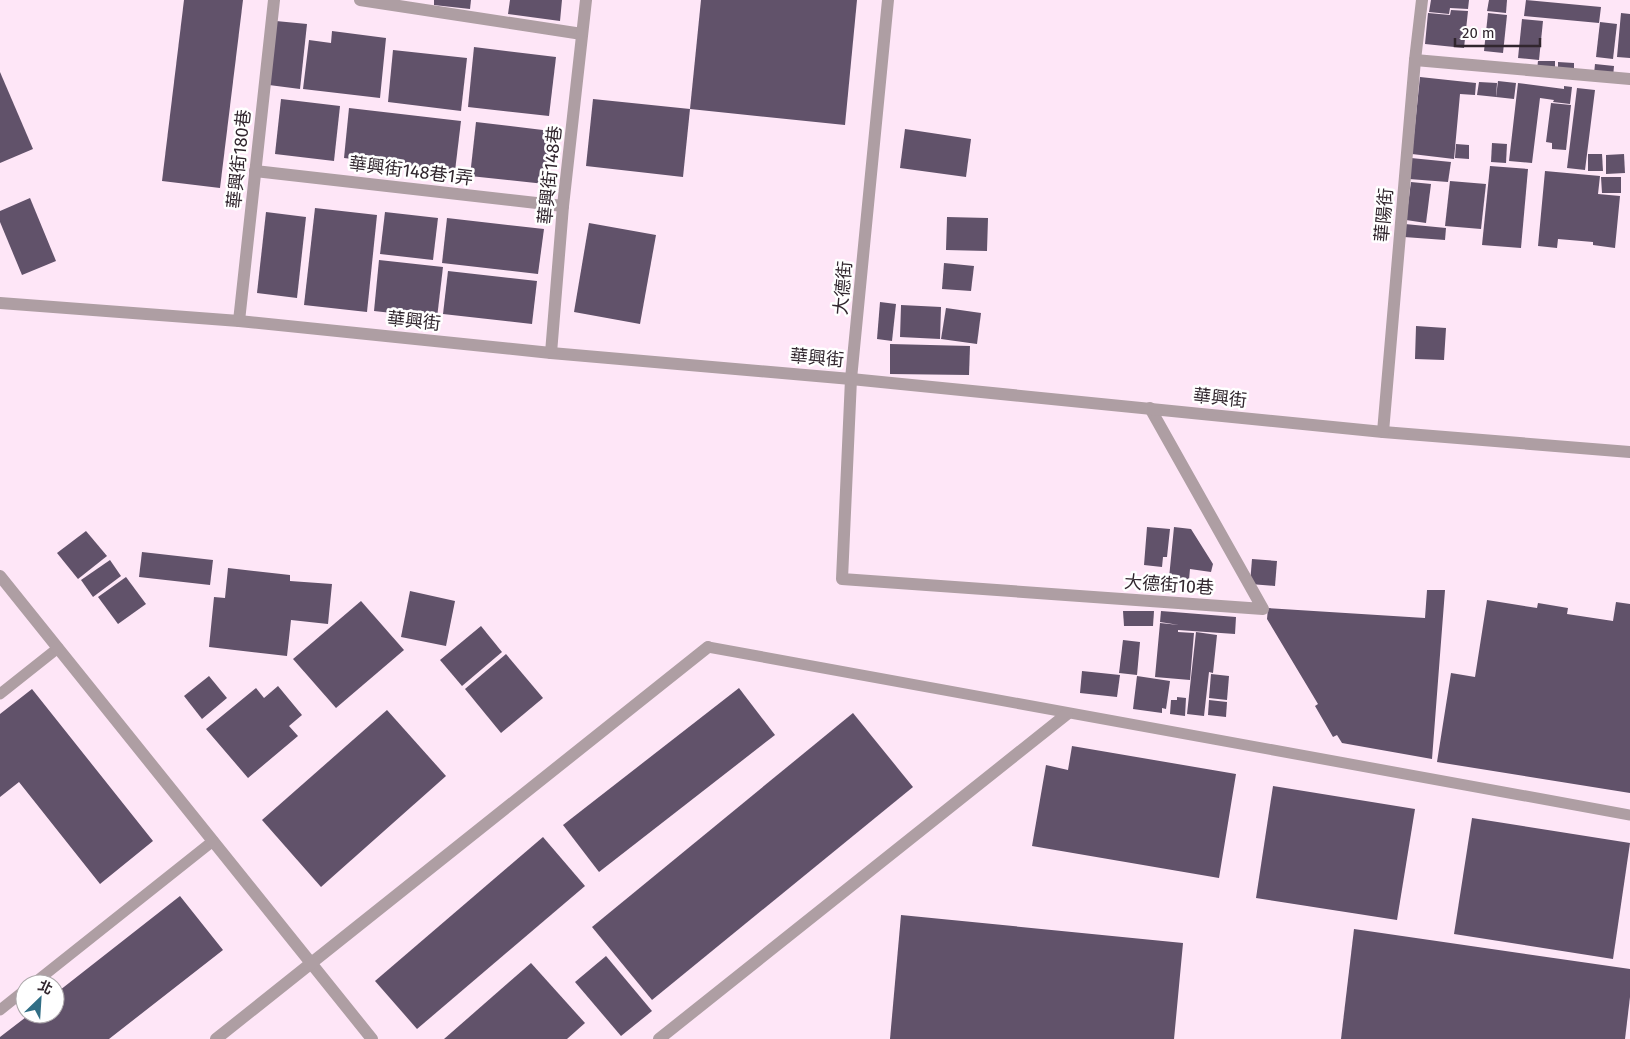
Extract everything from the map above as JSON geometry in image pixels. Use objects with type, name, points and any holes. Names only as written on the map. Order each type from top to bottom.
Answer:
[{"type":"street","name":"華興街180巷","points":[[239,321],[274,0]]},
{"type":"street","points":[[360,0],[582,34]]},
{"type":"street","name":"華興街148巷","points":[[551,353],[563,206],[586,0]]},
{"type":"street","name":"大德街","points":[[842,579],[851,379],[888,0]]},
{"type":"street","name":"華陽街","points":[[1383,432],[1415,60],[1422,0]]},
{"type":"street","points":[[1415,60],[1630,79]]},
{"type":"street","name":"華興街148巷1弄","points":[[254,171],[563,206]]},
{"type":"street","name":"華興街","points":[[0,303],[239,321],[551,353],[851,379],[1383,432],[1630,452]]},
{"type":"street","name":"大德街10巷","points":[[842,579],[1263,609],[1150,408]]},
{"type":"street","points":[[0,576],[372,1039]]},
{"type":"street","points":[[216,1039],[708,647]]},
{"type":"street","points":[[659,1039],[1067,714]]},
{"type":"lane","points":[[708,647],[1067,714],[1630,815]]},
{"type":"lane","points":[[0,694],[58,648]]},
{"type":"lane","points":[[46,974],[213,841]]},
{"type":"lane","points":[[0,1010],[15,998]]},
{"type":"building","points":[[184,0],[243,0],[220,188],[162,181]]},
{"type":"building","points":[[434,0],[471,0],[470,9],[434,5]]},
{"type":"building","points":[[510,0],[562,0],[560,21],[508,14]]},
{"type":"building","points":[[701,0],[857,0],[845,125],[690,109]]},
{"type":"building","points":[[1431,0],[1469,0],[1468,9],[1450,8],[1449,14],[1429,12]]},
{"type":"building","points":[[1489,0],[1507,0],[1506,13],[1487,11]]},
{"type":"building","points":[[1526,0],[1601,7],[1599,23],[1524,16]]},
{"type":"building","points":[[1451,10],[1468,11],[1464,48],[1425,44],[1428,13],[1450,15]]},
{"type":"building","points":[[1488,13],[1507,15],[1503,53],[1484,51]]},
{"type":"building","points":[[1621,13],[1630,14],[1630,58],[1617,57]]},
{"type":"building","points":[[1522,19],[1543,21],[1539,60],[1518,58]]},
{"type":"building","points":[[276,21],[307,24],[300,89],[269,85]]},
{"type":"building","points":[[1600,22],[1617,24],[1613,59],[1596,57]]},
{"type":"building","points":[[332,31],[386,38],[380,98],[303,89],[309,40],[331,43]]},
{"type":"building","points":[[474,47],[556,57],[549,116],[468,107]]},
{"type":"building","points":[[393,50],[467,58],[461,111],[388,102]]},
{"type":"building","points":[[1538,61],[1555,61],[1555,70],[1537,70]]},
{"type":"building","points":[[1558,62],[1574,63],[1574,70],[1558,69]]},
{"type":"building","points":[[1595,64],[1614,66],[1613,77],[1594,74]]},
{"type":"building","points":[[0,72],[33,149],[0,163]]},
{"type":"building","points":[[1420,77],[1476,83],[1475,95],[1460,94],[1454,159],[1412,154]]},
{"type":"building","points":[[1498,81],[1516,83],[1514,99],[1496,97]]},
{"type":"building","points":[[1479,82],[1497,83],[1496,97],[1477,95]]},
{"type":"building","points":[[1518,83],[1564,89],[1564,86],[1572,87],[1570,104],[1540,98],[1532,163],[1509,161]]},
{"type":"building","points":[[1577,88],[1595,90],[1585,170],[1567,168]]},
{"type":"building","points":[[281,99],[340,106],[334,161],[275,154]]},
{"type":"building","points":[[593,99],[690,109],[683,177],[586,166]]},
{"type":"building","points":[[1551,103],[1571,105],[1566,150],[1552,149],[1552,143],[1546,142]]},
{"type":"building","points":[[349,108],[461,121],[455,171],[344,158]]},
{"type":"building","points":[[476,122],[551,131],[545,184],[470,176]]},
{"type":"building","points":[[905,129],[971,139],[966,177],[900,168]]},
{"type":"building","points":[[1492,143],[1507,144],[1506,163],[1491,162]]},
{"type":"building","points":[[1456,144],[1469,145],[1469,159],[1455,158]]},
{"type":"building","points":[[1588,154],[1602,154],[1603,171],[1588,171]]},
{"type":"building","points":[[1624,154],[1625,173],[1606,174],[1606,155]]},
{"type":"building","points":[[1411,158],[1451,162],[1448,182],[1409,179]]},
{"type":"building","points":[[1490,166],[1528,169],[1521,248],[1482,245]]},
{"type":"building","points":[[1545,171],[1600,176],[1598,194],[1620,196],[1615,248],[1593,245],[1593,242],[1558,239],[1557,248],[1538,246]]},
{"type":"building","points":[[1601,177],[1621,177],[1621,193],[1602,193]]},
{"type":"building","points":[[1450,181],[1486,184],[1481,229],[1445,226]]},
{"type":"building","points":[[1411,182],[1431,184],[1426,223],[1406,220]]},
{"type":"building","points":[[30,198],[56,261],[22,275],[0,222],[0,211]]},
{"type":"building","points":[[315,208],[377,215],[367,312],[304,305]]},
{"type":"building","points":[[266,212],[306,217],[297,298],[257,293]]},
{"type":"building","points":[[385,212],[438,218],[433,260],[380,254]]},
{"type":"building","points":[[947,217],[988,218],[987,251],[946,250]]},
{"type":"building","points":[[447,218],[544,229],[538,274],[442,263]]},
{"type":"building","points":[[589,223],[656,235],[640,324],[574,312]]},
{"type":"building","points":[[1405,224],[1446,228],[1445,240],[1404,237]]},
{"type":"building","points":[[379,260],[443,267],[437,318],[374,311]]},
{"type":"building","points":[[944,263],[974,266],[971,291],[942,289]]},
{"type":"building","points":[[448,271],[537,281],[532,324],[443,314]]},
{"type":"building","points":[[880,302],[896,304],[892,341],[877,339]]},
{"type":"building","points":[[901,305],[941,307],[940,339],[900,337]]},
{"type":"building","points":[[946,308],[981,313],[977,344],[941,339]]},
{"type":"building","points":[[1416,326],[1446,328],[1444,360],[1415,359]]},
{"type":"building","points":[[890,344],[970,346],[969,375],[890,374]]},
{"type":"building","points":[[1147,527],[1170,529],[1167,557],[1163,557],[1162,567],[1144,565]]},
{"type":"building","points":[[1174,527],[1191,529],[1213,564],[1211,572],[1190,569],[1189,580],[1169,578]]},
{"type":"building","points":[[86,531],[107,556],[78,579],[57,553]]},
{"type":"building","points":[[142,552],[213,560],[210,585],[139,577]]},
{"type":"building","points":[[1252,559],[1277,561],[1275,586],[1250,584]]},
{"type":"building","points":[[110,560],[121,576],[93,597],[81,580]]},
{"type":"building","points":[[228,568],[290,575],[290,581],[332,584],[328,624],[291,620],[287,656],[209,647],[214,597],[225,598]]},
{"type":"building","points":[[126,577],[146,604],[118,624],[98,597]]},
{"type":"building","points":[[1427,590],[1445,590],[1432,759],[1342,743],[1337,735],[1333,737],[1315,706],[1318,704],[1267,619],[1268,608],[1425,618]]},
{"type":"building","points":[[410,591],[455,601],[446,646],[401,637]]},
{"type":"building","points":[[1487,600],[1537,608],[1538,603],[1568,608],[1567,614],[1613,621],[1616,602],[1630,604],[1630,793],[1437,762],[1451,673],[1475,677]]},
{"type":"building","points":[[361,601],[404,650],[336,708],[293,659]]},
{"type":"building","points":[[1123,611],[1154,611],[1153,626],[1124,626]]},
{"type":"building","points":[[1161,611],[1236,617],[1235,634],[1178,630],[1178,632],[1194,633],[1190,680],[1155,677],[1160,623],[1179,625],[1160,622]]},
{"type":"building","points":[[481,626],[502,652],[462,686],[440,660]]},
{"type":"building","points":[[1196,632],[1217,635],[1213,673],[1209,672],[1204,716],[1187,714]]},
{"type":"building","points":[[1123,640],[1140,642],[1137,675],[1119,673]]},
{"type":"building","points":[[506,654],[543,698],[501,733],[465,689]]},
{"type":"building","points":[[1082,671],[1120,675],[1117,697],[1080,693]]},
{"type":"building","points":[[1211,674],[1229,676],[1227,700],[1209,698]]},
{"type":"building","points":[[209,676],[227,698],[202,719],[184,696]]},
{"type":"building","points":[[1137,676],[1170,681],[1166,709],[1162,708],[1162,713],[1133,709]]},
{"type":"building","points":[[278,686],[302,715],[289,726],[298,736],[248,778],[206,729],[256,688],[264,698]]},
{"type":"building","points":[[739,688],[775,735],[599,872],[563,825]]},
{"type":"building","points":[[32,689],[153,841],[100,884],[19,782],[0,797],[0,714]]},
{"type":"building","points":[[1177,697],[1186,698],[1185,716],[1170,714],[1171,700],[1177,700]]},
{"type":"building","points":[[1209,700],[1227,702],[1226,717],[1208,715]]},
{"type":"building","points":[[387,710],[446,776],[321,887],[262,820]]},
{"type":"building","points":[[853,713],[913,787],[652,1000],[592,927]]},
{"type":"building","points":[[1072,746],[1236,774],[1219,878],[1032,846],[1046,765],[1068,770]]},
{"type":"building","points":[[1273,786],[1415,809],[1397,920],[1256,898]]},
{"type":"building","points":[[1472,818],[1630,843],[1613,959],[1454,934]]},
{"type":"building","points":[[543,837],[585,886],[417,1029],[375,981]]},
{"type":"building","points":[[180,896],[223,950],[109,1039],[0,1039],[17,1024],[65,1024],[65,986]]},
{"type":"building","points":[[901,915],[1183,943],[1174,1039],[890,1039]]},
{"type":"building","points":[[1354,929],[1630,969],[1630,997],[1625,1039],[1341,1039]]},
{"type":"building","points":[[606,956],[652,1011],[621,1036],[575,982]]},
{"type":"building","points":[[531,963],[585,1023],[567,1039],[444,1039]]}]
